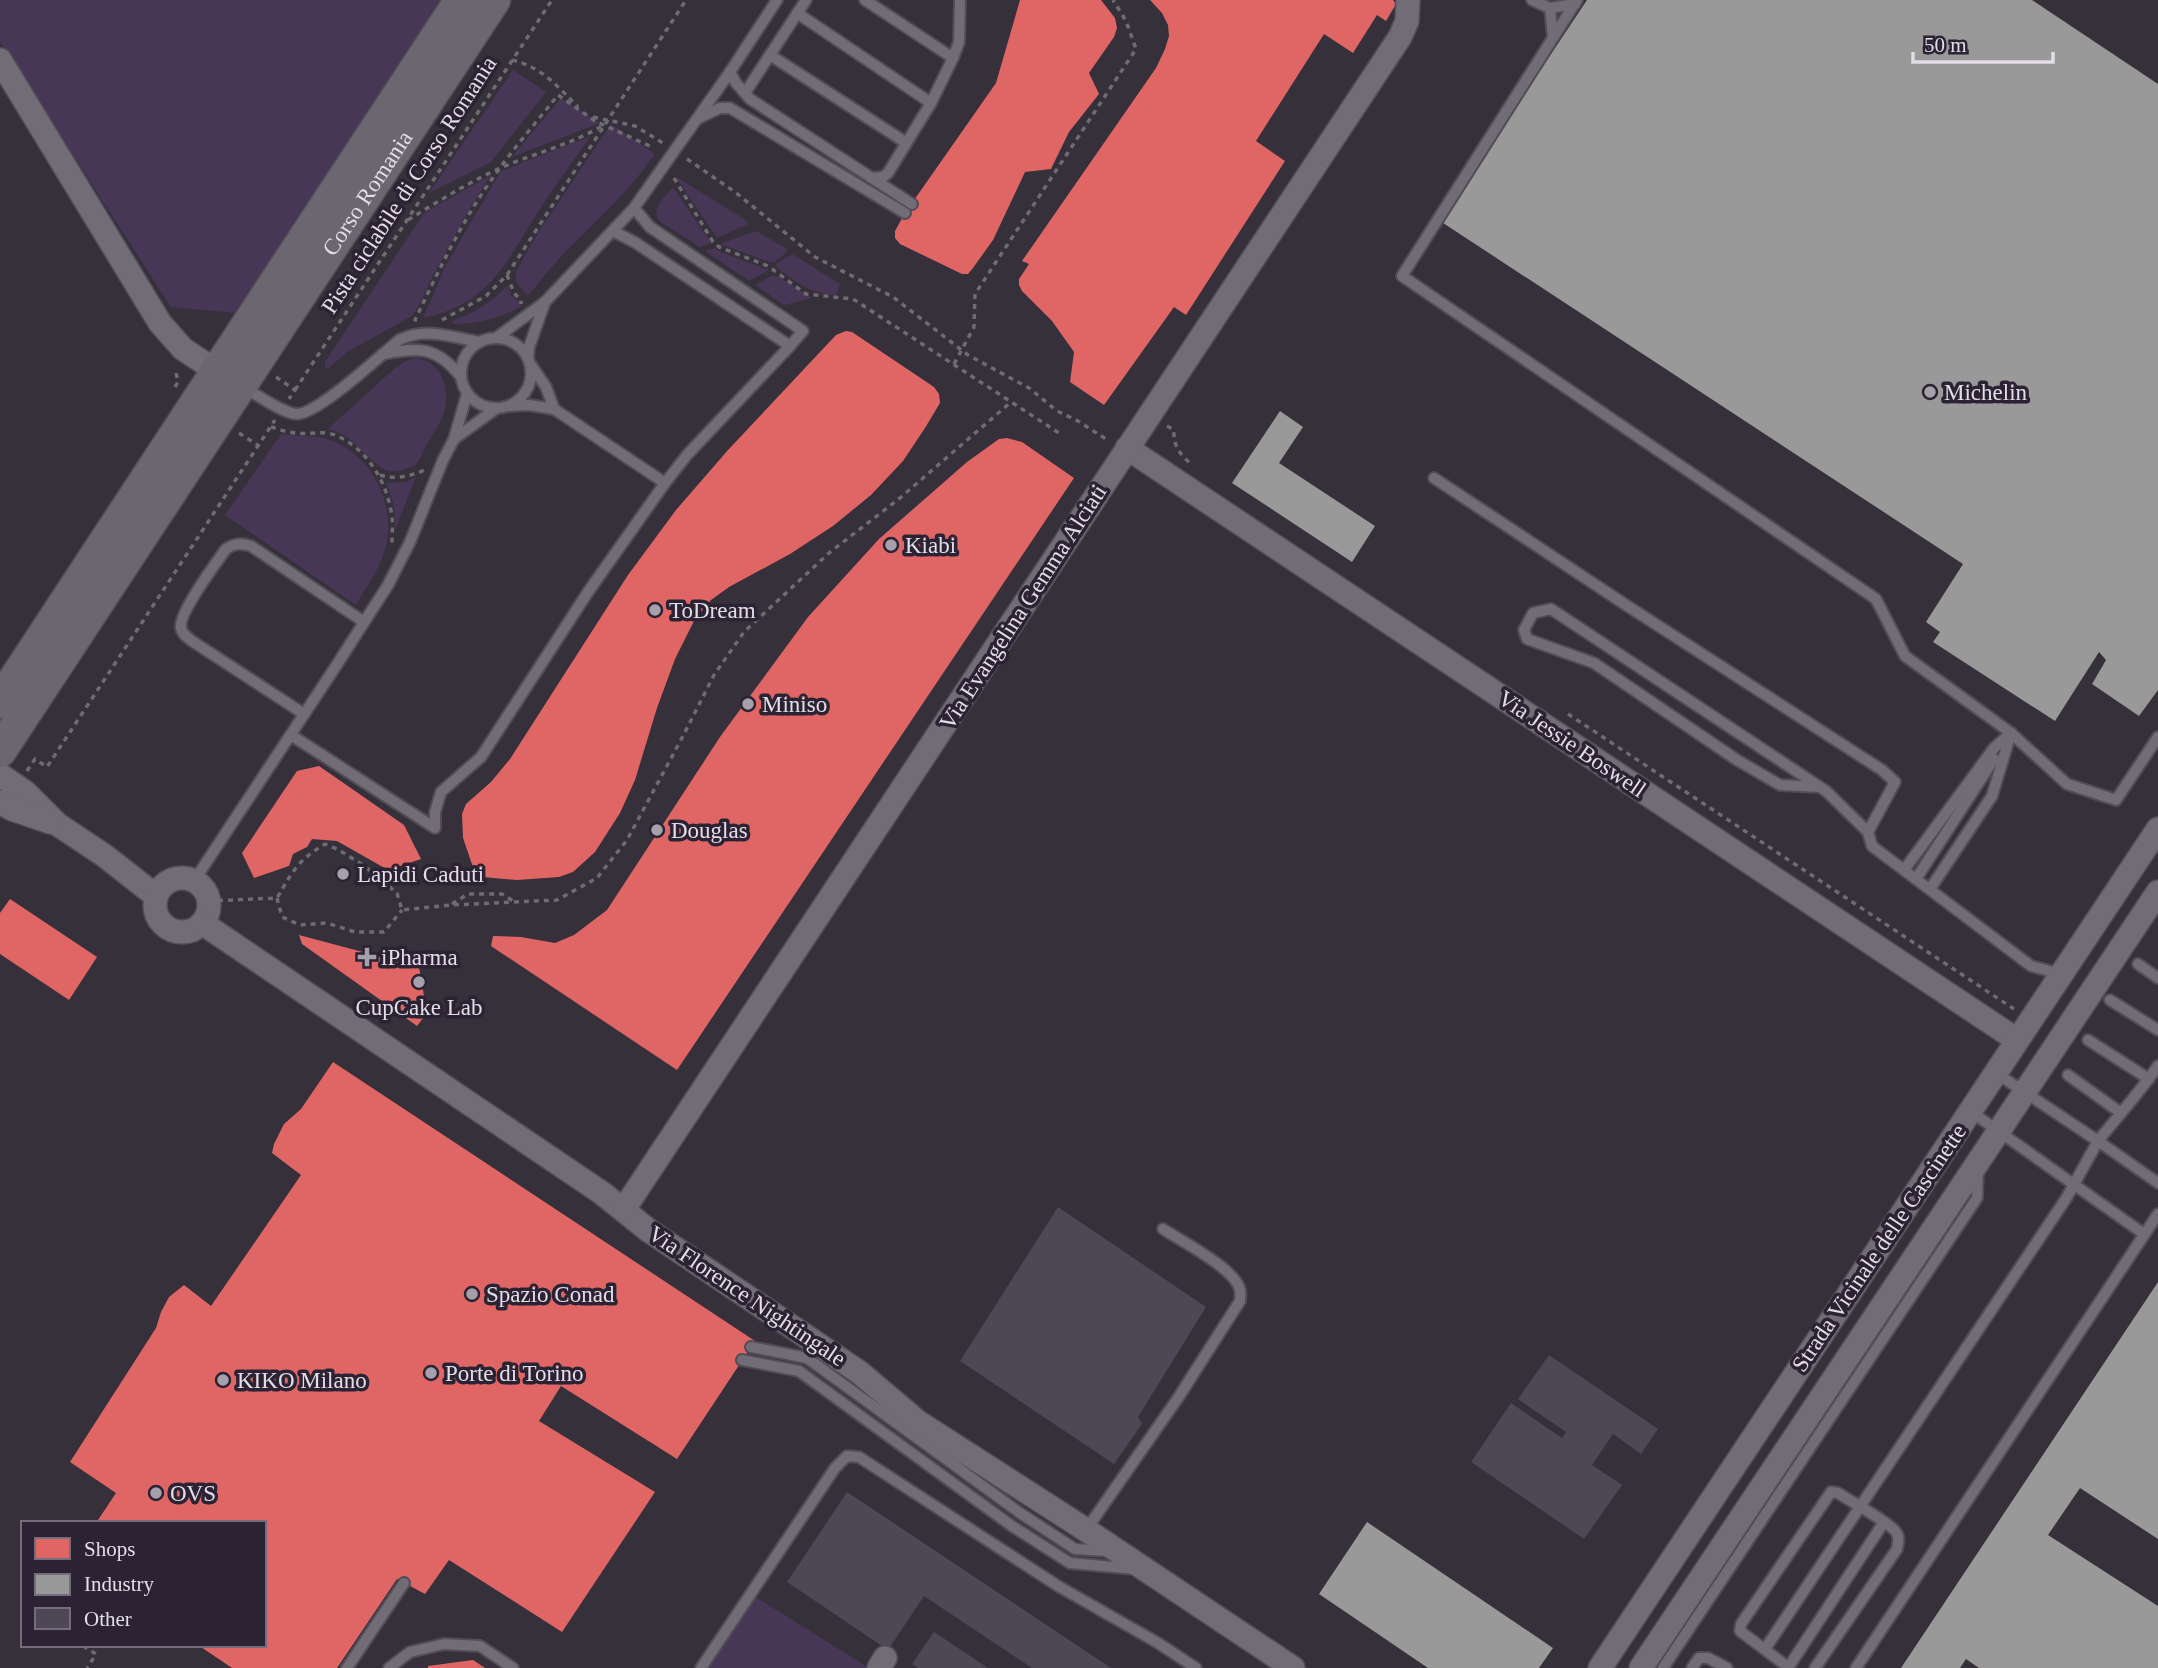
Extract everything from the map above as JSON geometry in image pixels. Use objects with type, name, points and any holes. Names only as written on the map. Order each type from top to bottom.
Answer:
[{"type":"main road","name":"Corso Romania","points":[[0,751],[461,0]]},
{"type":"main road","name":"Corso Romania","points":[[0,702],[494,0]]},
{"type":"street","name":"Via Evangelina Gemma Alciati","points":[[624,1209],[1400,37],[1407,21],[1408,0]]},
{"type":"street","points":[[0,60],[160,323],[183,349],[228,379]]},
{"type":"street","name":"Via Jessie Boswell","points":[[1126,450],[2017,1040]]},
{"type":"street","points":[[0,775],[25,792],[57,824],[105,856],[156,896]]},
{"type":"street","points":[[0,802],[12,809],[57,824]]},
{"type":"street","name":"Strada Vicinale delle Cascinette","points":[[1600,1668],[2158,829]]},
{"type":"street","points":[[170,881],[194,881],[201,886],[208,901],[208,909],[202,923],[188,932],[171,930],[164,926],[156,915],[156,896],[170,881]]},
{"type":"street","name":"Strada Vicinale delle Cascinette","points":[[1641,1668],[1734,1544],[1936,1226],[2158,892]]},
{"type":"street","name":"Via Florence Nightingale","points":[[202,923],[859,1372],[918,1422],[1293,1668]]},
{"type":"street","points":[[1906,1207],[1936,1226]]},
{"type":"lane","points":[[228,379],[293,414],[309,412],[324,403],[399,340],[417,333],[429,332],[479,342],[496,338],[545,302],[634,208],[777,0]]},
{"type":"lane","points":[[745,93],[806,0]]},
{"type":"lane","points":[[865,0],[953,58]]},
{"type":"lane","points":[[1532,0],[1550,8],[1576,2]]},
{"type":"lane","points":[[871,178],[883,177],[888,173],[931,103],[959,42],[958,1]]},
{"type":"lane","points":[[1576,2],[1402,275],[1875,598],[1905,656],[2011,733],[2067,784],[2116,800],[2158,737]]},
{"type":"lane","points":[[1550,8],[1553,37]]},
{"type":"lane","points":[[797,13],[931,103]]},
{"type":"lane","points":[[770,55],[905,142]]},
{"type":"lane","points":[[697,120],[720,108],[730,108],[908,208],[871,178],[750,99],[730,72]]},
{"type":"lane","points":[[291,735],[435,828],[435,812],[441,792],[481,757],[588,592],[665,483],[687,455],[803,331],[650,227],[634,208]]},
{"type":"lane","points":[[613,231],[636,243],[790,346]]},
{"type":"lane","points":[[454,439],[502,407],[517,401],[525,393],[530,383],[529,347],[545,302]]},
{"type":"lane","points":[[496,338],[513,342],[520,347],[546,387],[554,409]]},
{"type":"lane","points":[[461,378],[463,360],[468,351],[479,342]]},
{"type":"lane","points":[[383,354],[408,349],[423,349],[435,353],[461,378],[467,394],[475,402],[486,407],[529,405],[554,409],[665,483]]},
{"type":"lane","points":[[194,881],[393,574],[410,542],[454,439],[467,394]]},
{"type":"lane","points":[[1434,478],[1882,770],[1895,782],[1868,832]]},
{"type":"lane","points":[[304,714],[184,635],[181,628],[183,614],[226,549],[243,544],[251,546],[364,622]]},
{"type":"lane","points":[[1819,787],[1780,785],[1737,760],[1594,663],[1527,639],[1524,630],[1533,612],[1551,609],[1819,787],[1868,832],[1872,846],[2031,966],[2061,974]]},
{"type":"lane","points":[[1904,870],[1994,748],[2011,733]]},
{"type":"lane","points":[[1916,879],[2011,733]]},
{"type":"lane","points":[[1930,889],[1992,796],[2011,733]]},
{"type":"lane","points":[[2138,964],[2158,978]]},
{"type":"lane","points":[[2110,1000],[2158,1030]]},
{"type":"lane","points":[[2088,1040],[2149,1079]]},
{"type":"lane","points":[[1765,1649],[2075,1184],[2098,1141],[2138,1095],[2158,1066]]},
{"type":"lane","points":[[1996,1073],[2158,1183]]},
{"type":"lane","points":[[2068,1075],[2121,1112]]},
{"type":"lane","points":[[1970,1111],[2144,1234]]},
{"type":"lane","points":[[1663,1668],[1734,1544],[1977,1198],[1978,1162]]},
{"type":"lane","points":[[1856,1668],[2158,1214]]},
{"type":"lane","points":[[1086,1530],[1178,1398],[1240,1301],[1240,1288],[1233,1276],[1163,1229]]},
{"type":"lane","points":[[751,1347],[807,1359],[1020,1513],[1075,1549],[1117,1551]]},
{"type":"lane","points":[[742,1360],[799,1371],[1012,1527],[1070,1563],[1144,1569]]},
{"type":"lane","points":[[701,1668],[835,1468],[848,1456],[859,1457],[1058,1586],[1196,1668]]},
{"type":"lane","points":[[1815,1668],[1897,1549],[1898,1533],[1884,1522],[1859,1507],[1831,1492],[1741,1624],[1740,1631],[1788,1668],[1884,1522]]},
{"type":"lane","points":[[347,1668],[404,1583]]},
{"type":"lane","points":[[390,1668],[410,1652],[444,1644],[480,1646],[513,1668]]},
{"type":"lane","points":[[1692,1668],[1699,1658],[1708,1658],[1727,1668]]},
{"type":"path","name":"Pista ciclabile di Corso Romania","points":[[295,390],[552,0]]},
{"type":"path","points":[[440,322],[486,296],[507,275],[686,0]]},
{"type":"path","points":[[954,364],[974,327],[975,294],[1136,49],[1126,21],[1113,0]]},
{"type":"path","points":[[512,60],[536,68],[562,89],[582,111],[653,148]]},
{"type":"path","points":[[415,320],[441,265],[473,209],[499,169],[558,95],[605,123],[635,127],[660,141]]},
{"type":"path","points":[[406,221],[458,189],[499,169],[586,135],[605,123]]},
{"type":"path","points":[[684,157],[734,192],[815,257],[893,297],[962,351],[1030,388],[1057,411],[1126,450]]},
{"type":"path","points":[[676,173],[673,179],[713,242],[719,247],[768,267],[806,294],[853,299],[1062,435]]},
{"type":"path","points":[[507,275],[514,293],[521,300],[520,308]]},
{"type":"path","points":[[402,910],[397,893],[363,865],[325,844],[296,865],[277,898],[282,917],[300,925],[327,923],[355,932],[384,932],[402,910],[557,900],[597,878],[627,840],[714,675],[744,632],[829,553],[900,498],[1011,402]]},
{"type":"path","points":[[1150,414],[1174,430],[1175,444],[1180,454],[1196,468]]},
{"type":"path","points":[[271,427],[301,434],[316,431],[335,435],[360,453],[380,475],[392,517],[393,574]]},
{"type":"path","points":[[25,773],[35,760],[47,767],[259,446]]},
{"type":"path","points":[[380,475],[397,478],[410,476],[443,460]]},
{"type":"path","points":[[1567,713],[2031,1020]]},
{"type":"path","points":[[451,905],[468,894],[502,894],[515,902]]},
{"type":"path","points":[[208,901],[277,898]]},
{"type":"path","points":[[85,1647],[96,1654],[87,1668]]},
{"type":"shaded area","points":[[0,0],[446,0],[234,313],[171,307],[0,42]]},
{"type":"shaded area","points":[[513,70],[546,92],[491,162],[429,193]]},
{"type":"shaded area","points":[[561,98],[600,123],[512,157]]},
{"type":"shaded area","points":[[611,124],[655,154],[632,183],[556,262],[528,296],[516,282],[516,272],[536,236]]},
{"type":"shaded area","points":[[591,136],[495,277],[466,302],[423,318],[446,265],[501,171]]},
{"type":"shaded area","points":[[491,175],[412,316],[347,352],[329,368],[325,368],[325,362],[424,213]]},
{"type":"shaded area","points":[[678,178],[746,220],[748,224],[717,238]]},
{"type":"shaded area","points":[[673,187],[711,243],[700,247],[659,221],[658,207]]},
{"type":"shaded area","points":[[756,231],[786,248],[787,252],[774,262],[769,262],[720,244]]},
{"type":"shaded area","points":[[715,248],[769,270],[749,281],[705,251]]},
{"type":"shaded area","points":[[792,254],[840,284],[837,294],[809,289],[777,268],[776,264]]},
{"type":"shaded area","points":[[771,276],[779,277],[812,298],[784,305],[755,285]]},
{"type":"shaded area","points":[[508,285],[511,295],[522,305],[489,319],[453,324],[452,321],[482,306]]},
{"type":"shaded area","points":[[417,358],[431,363],[440,374],[446,395],[445,409],[417,463],[402,470],[385,470],[345,436],[328,429],[395,368]]},
{"type":"shaded area","points":[[281,434],[324,438],[345,447],[369,469],[378,483],[387,514],[386,546],[377,569],[356,605],[225,515]]},
{"type":"shaded area","points":[[416,477],[395,530],[394,506],[386,483],[406,482]]},
{"type":"shaded area","points":[[754,1596],[869,1668],[707,1668]]},
{"type":"building: Shops","points":[[1020,0],[1101,0],[1115,18],[1117,28],[1114,37],[1089,73],[1099,94],[1069,132],[1051,169],[1025,172],[993,240],[968,274],[962,274],[900,244],[895,238],[895,231],[996,83]]},
{"type":"building: Shops","points":[[1150,0],[1393,0],[1396,4],[1386,21],[1377,15],[1353,53],[1324,34],[1256,141],[1285,161],[1186,315],[1174,307],[1104,405],[1070,382],[1074,352],[1052,321],[1022,291],[1019,279],[1029,264],[1022,261],[1156,68],[1165,49],[1169,36],[1168,25],[1162,13]]},
{"type":"building: Shops","name":"ToDream","points":[[852,332],[934,387],[939,394],[940,403],[925,428],[903,461],[871,495],[833,526],[790,554],[729,587],[711,600],[695,619],[675,659],[635,780],[620,813],[595,852],[573,872],[559,877],[517,880],[483,877],[474,870],[463,838],[462,814],[466,804],[491,782],[510,759],[628,575],[676,510],[728,450],[836,335]]},
{"type":"building: Shops","points":[[999,439],[1022,442],[1074,478],[677,1070],[491,946],[493,936],[521,937],[555,943],[574,935],[607,910],[720,737],[808,617],[879,539],[967,462]]},
{"type":"building: Shops","points":[[319,766],[404,825],[421,859],[388,870],[337,841],[312,839],[307,847],[293,854],[289,866],[254,878],[242,853],[297,771]]},
{"type":"building: Shops","points":[[10,899],[97,957],[69,1000],[0,954],[0,913]]},
{"type":"building: Shops","points":[[299,935],[419,967],[427,1013],[417,1026],[302,944]]},
{"type":"building: Shops","name":"Porte di Torino","points":[[333,1062],[755,1341],[677,1459],[561,1386],[539,1421],[655,1492],[562,1632],[449,1560],[425,1594],[397,1579],[337,1668],[232,1668],[201,1647],[266,1647],[266,1521],[97,1521],[116,1493],[70,1462],[156,1328],[169,1297],[184,1285],[211,1306],[301,1175],[272,1153],[284,1124],[301,1109]]},
{"type":"building: Shops","points":[[473,1660],[485,1668],[428,1668],[428,1666]]},
{"type":"building: Industry","name":"Michelin","points":[[1587,0],[2032,0],[2158,84],[2158,690],[2139,716],[2092,684],[2106,660],[2099,652],[2055,721],[1933,642],[1940,632],[1926,622],[1963,564],[1440,221]]},
{"type":"building: Industry","points":[[1280,411],[1303,427],[1279,463],[1375,526],[1352,562],[1232,483]]},
{"type":"building: Industry","points":[[2158,1282],[2158,1539],[2080,1488],[2048,1535],[2158,1606],[2158,1668],[1979,1668],[1966,1659],[1960,1668],[1901,1668]]},
{"type":"building: Industry","points":[[1367,1522],[1553,1648],[1539,1668],[1428,1668],[1319,1594]]},
{"type":"building: Other","points":[[1058,1207],[1206,1307],[1138,1417],[1142,1424],[1114,1464],[960,1361]]},
{"type":"building: Other","points":[[1549,1355],[1658,1429],[1641,1454],[1613,1434],[1592,1465],[1622,1485],[1584,1539],[1471,1462],[1511,1403],[1562,1438],[1566,1432],[1518,1399]]},
{"type":"building: Other","points":[[847,1492],[1111,1668],[1032,1668],[924,1596],[888,1650],[787,1582]]},
{"type":"building: Other","points":[[934,1632],[988,1668],[918,1668],[912,1664]]},
{"type":"place","name":"Michelin","points":[[1930,392]]},
{"type":"place","name":"Kiabi","points":[[891,545]]},
{"type":"place","name":"ToDream","points":[[655,610]]},
{"type":"place","name":"Miniso","points":[[748,704]]},
{"type":"place","name":"Douglas","points":[[657,830]]},
{"type":"place","name":"Lapidi Caduti","points":[[343,874]]},
{"type":"place","name":"iPharma","points":[[367,957]]},
{"type":"place","name":"CupCake Lab","points":[[419,982]]},
{"type":"place","name":"Spazio Conad","points":[[472,1294]]},
{"type":"place","name":"Porte di Torino","points":[[431,1373]]},
{"type":"place","name":"KIKO Milano","points":[[223,1380]]},
{"type":"place","name":"OVS","points":[[156,1493]]}]
